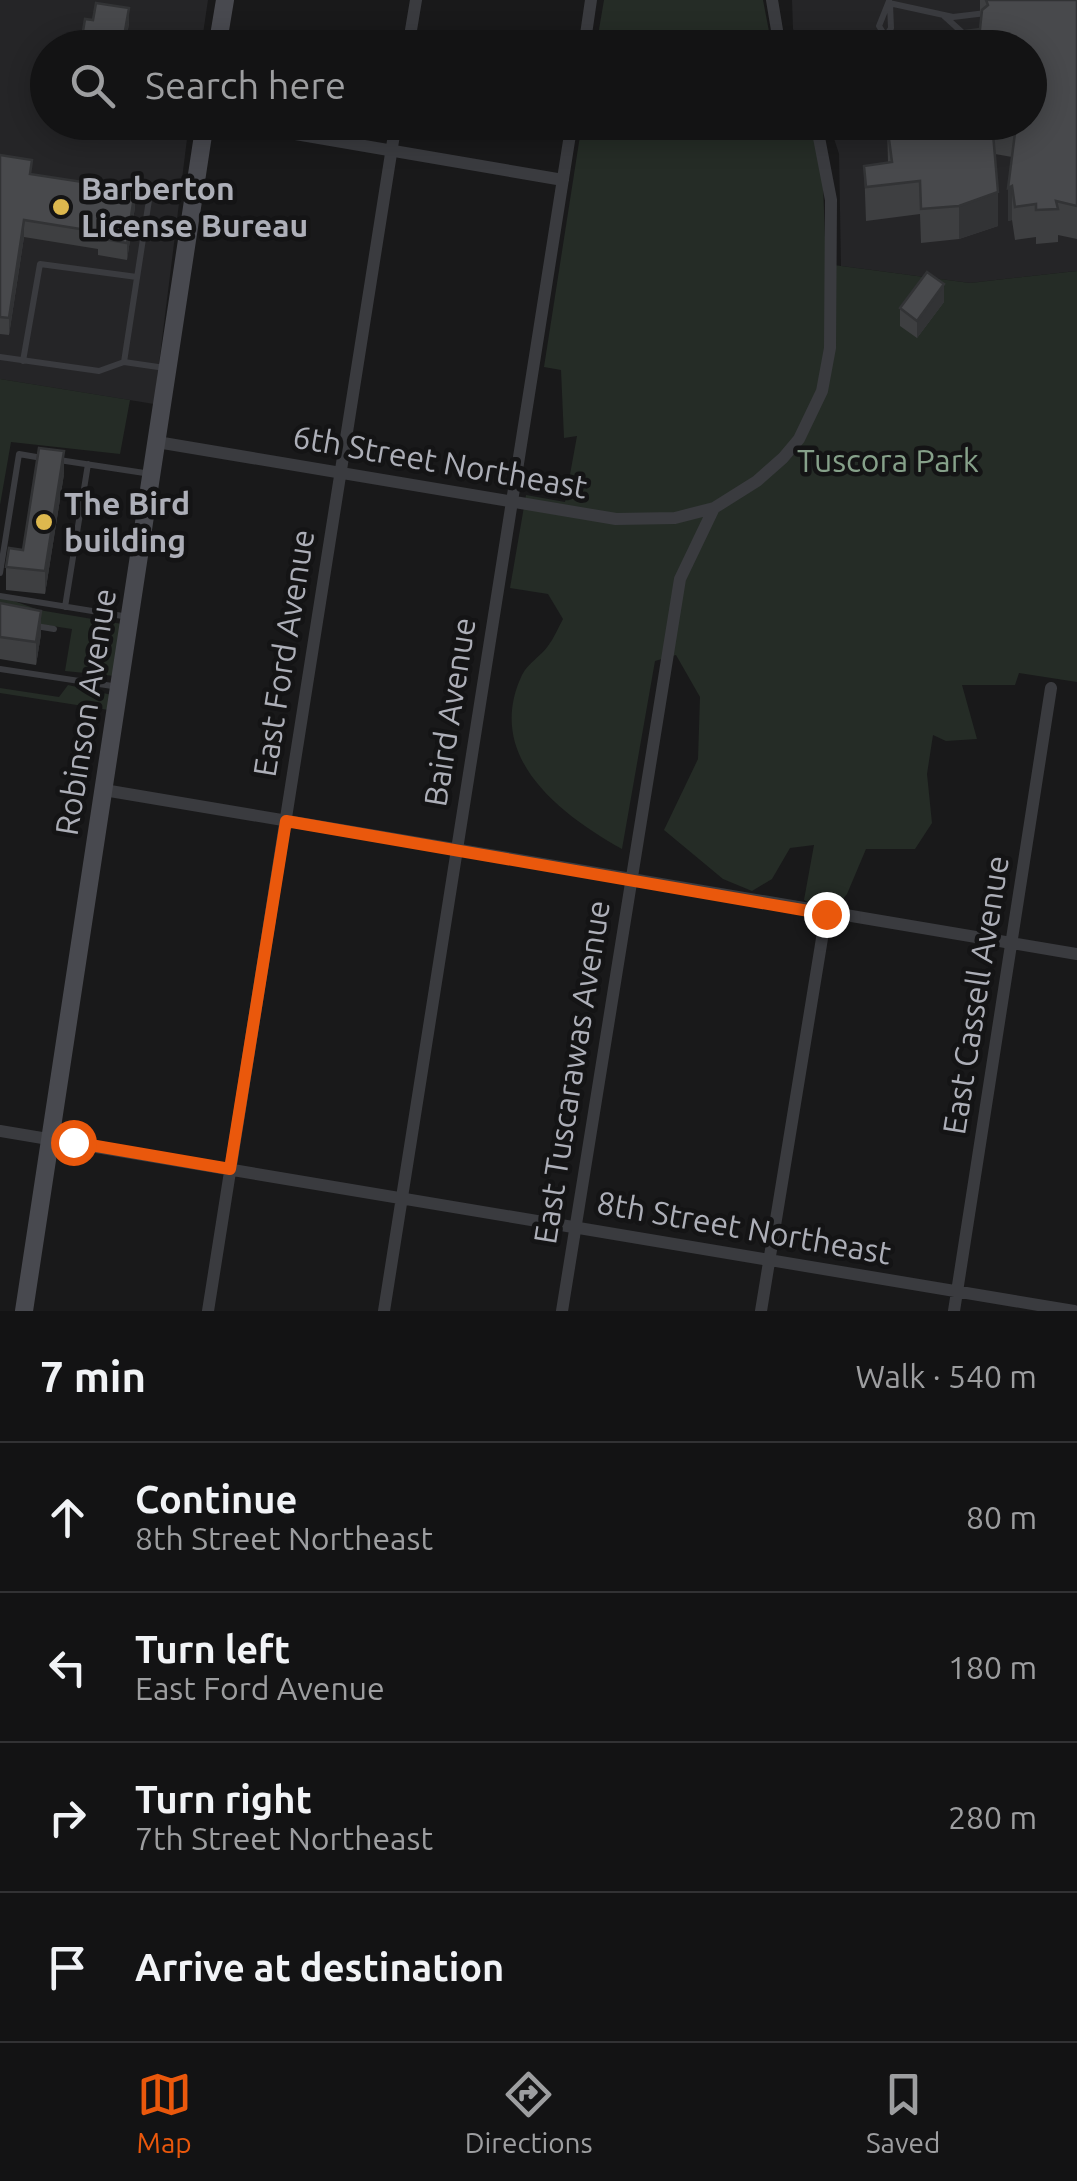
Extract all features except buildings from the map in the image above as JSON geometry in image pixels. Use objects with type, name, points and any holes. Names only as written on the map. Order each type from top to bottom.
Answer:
[{"type":"main road","points":[[221,30],[225,0]]},
{"type":"main road","name":"Robinson Avenue","points":[[24,1311],[202,140]]},
{"type":"street","points":[[411,30],[416,0]]},
{"type":"street","points":[[587,30],[591,0]]},
{"type":"street","points":[[772,0],[777,30]]},
{"type":"street","points":[[332,140],[563,180]]},
{"type":"street","name":"East Ford Avenue","points":[[208,1311],[393,140]]},
{"type":"street","name":"Baird Avenue","points":[[384,1311],[569,140]]},
{"type":"street","points":[[714,508],[757,482],[783,458],[798,439],[822,391],[830,348],[831,200],[819,140]]},
{"type":"street","name":"6th Street Northeast","points":[[157,442],[616,519],[664,519],[714,508]]},
{"type":"street","name":"East Tuscarawas Avenue","points":[[562,1311],[673,606],[680,579],[714,508]]},
{"type":"street","name":"East Cassell Avenue","points":[[954,1311],[1012,943],[1042,714],[1051,688]]},
{"type":"street","points":[[104,790],[1077,954]]},
{"type":"street","points":[[761,1311],[826,914]]},
{"type":"street","name":"8th Street Northeast","points":[[0,1131],[1074,1311]]},
{"type":"lane","points":[[886,30],[893,15],[889,1],[942,14],[998,11]]},
{"type":"lane","points":[[942,14],[961,30]]},
{"type":"lane","points":[[124,362],[151,187]]},
{"type":"lane","points":[[23,361],[40,264],[137,278]]},
{"type":"lane","points":[[0,357],[99,371],[124,362],[168,368]]},
{"type":"lane","points":[[0,574],[19,454],[152,474]]},
{"type":"lane","points":[[65,607],[88,464]]},
{"type":"lane","points":[[0,596],[130,618]]},
{"type":"lane","points":[[18,623],[54,629]]},
{"type":"lane","points":[[0,669],[120,687]]},
{"type":"shaded area","points":[[0,0],[208,0],[204,30],[30,30],[30,140],[187,140],[154,404],[0,379]]},
{"type":"shaded area","points":[[792,0],[981,0],[1077,17],[1077,271],[970,283],[841,266],[839,154],[834,140],[1047,140],[1047,30],[793,29]]},
{"type":"green space","points":[[604,0],[763,0],[769,30],[599,30]]},
{"type":"green space","name":"Tuscora Park","points":[[579,140],[814,140],[823,184],[826,264],[970,283],[1077,271],[1077,682],[1019,673],[1015,685],[962,685],[977,739],[946,741],[933,735],[927,774],[932,823],[915,849],[866,849],[847,894],[831,914],[804,900],[814,845],[790,848],[772,879],[752,891],[723,879],[664,830],[698,759],[700,697],[676,655],[655,661],[622,849],[598,835],[552,799],[534,779],[520,756],[513,731],[513,704],[522,675],[548,646],[563,619],[548,594],[510,588],[526,495],[565,502],[577,436],[564,438],[561,370],[544,367]]},
{"type":"green space","points":[[0,379],[130,400],[120,454],[11,442],[0,505]]},
{"type":"green space","points":[[0,596],[39,610],[122,624],[115,676],[65,671],[72,629],[0,618]]},
{"type":"green space","points":[[68,685],[112,695],[109,710],[0,693],[0,688],[59,697]]},
{"type":"place","name":"Barberton License Bureau","points":[[61,207]]},
{"type":"place","name":"The Bird building","points":[[44,522]]},
{"type":"route","points":[[73,1142],[230,1169],[286,821],[826,914]]}]
